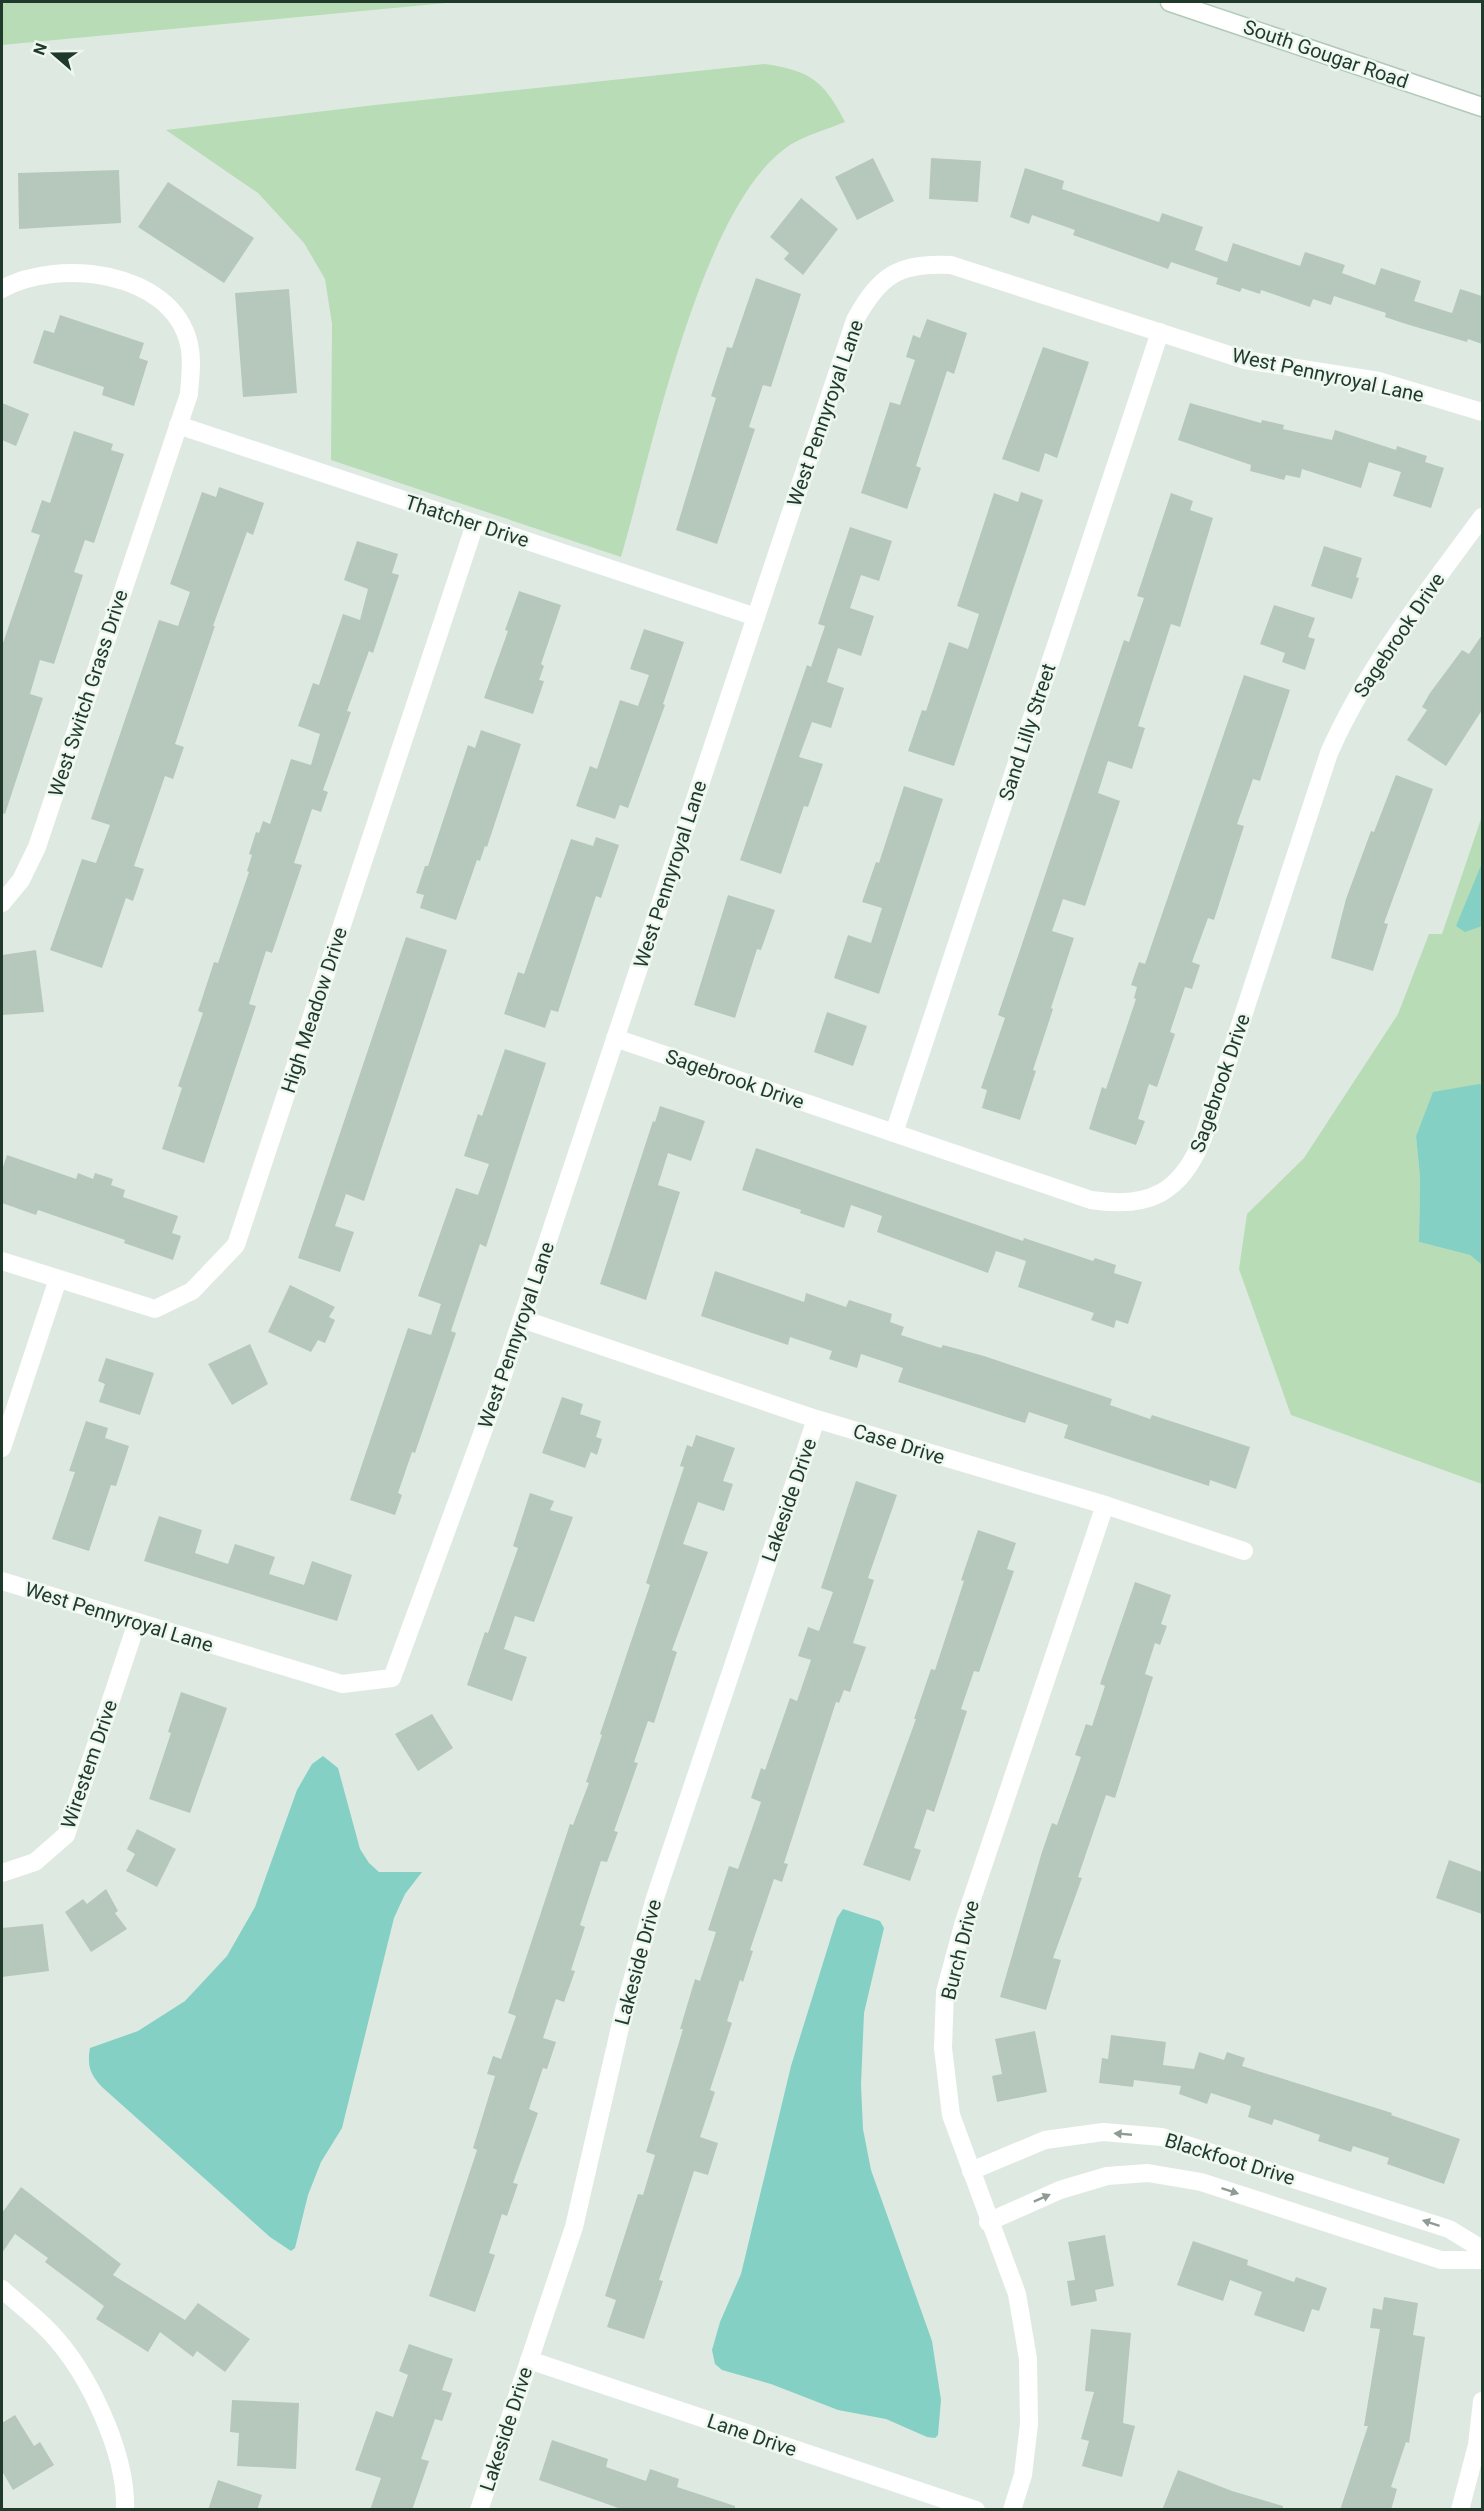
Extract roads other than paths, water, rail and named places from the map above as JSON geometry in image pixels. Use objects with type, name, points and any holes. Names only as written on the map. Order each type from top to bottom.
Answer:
[{"type":"street","name":"South Gougar Road","points":[[1170,2],[1482,107]]},
{"type":"street","name":"West Pennyroyal Lane","points":[[2,1581],[342,1684],[392,1678],[522,1319],[855,320],[870,294],[888,276],[907,268],[931,264],[951,265],[1245,360],[1379,381],[1482,412]]},
{"type":"street","name":"West Switch Grass Drive","points":[[2,289],[31,276],[58,272],[85,272],[116,278],[161,301],[179,321],[189,342],[192,363],[189,394],[37,847],[21,880],[2,903]]},
{"type":"street","name":"Sand Lilly Street","points":[[894,1133],[1160,332]]},
{"type":"street","name":"Thatcher Drive","points":[[178,425],[756,617]]},
{"type":"street","name":"Sagebrook Drive","points":[[615,1038],[1091,1200],[1114,1203],[1137,1202],[1159,1194],[1178,1181],[1193,1163],[1203,1138],[1329,753],[1345,716],[1366,680],[1482,517]]},
{"type":"street","name":"High Meadow Drive","points":[[2,1261],[155,1308],[192,1291],[236,1245],[475,524]]},
{"type":"street","points":[[2,1448],[57,1279]]},
{"type":"street","name":"Case Drive","points":[[522,1319],[816,1419],[1105,1505],[1244,1551]]},
{"type":"street","name":"Lakeside Drive","points":[[479,2510],[574,2227],[624,2010],[655,1898],[816,1419]]},
{"type":"street","name":"Burch Drive","points":[[1012,2510],[1023,2475],[1029,2424],[1028,2359],[1017,2294],[988,2222],[951,2115],[943,2048],[945,1992],[963,1925],[1105,1505]]},
{"type":"street","name":"Wirestem Drive","points":[[2,1873],[35,1862],[66,1835],[137,1622]]},
{"type":"street","name":"Blackfoot Drive","points":[[971,2171],[1045,2140],[1103,2132],[1162,2137],[1449,2229],[1482,2249]]},
{"type":"street","name":"Blackfoot Drive","points":[[988,2222],[1070,2187],[1107,2176],[1148,2173],[1201,2181],[1441,2260],[1482,2260]]},
{"type":"street","points":[[2,2289],[50,2332],[90,2388],[117,2452],[126,2492],[125,2510]]},
{"type":"street","name":"Lane Drive","points":[[529,2360],[976,2510]]},
{"type":"street","points":[[1460,2510],[1477,2445],[1482,2401]]},
{"type":"water","points":[[1482,863],[1482,926],[1465,932],[1456,926]]},
{"type":"water","points":[[1482,1085],[1482,1265],[1470,1255],[1419,1242],[1420,1177],[1416,1136],[1433,1092]]},
{"type":"water","points":[[323,1756],[338,1768],[360,1849],[369,1863],[379,1872],[422,1872],[405,1894],[394,1918],[342,2128],[321,2162],[308,2195],[295,2248],[291,2251],[270,2237],[102,2087],[90,2069],[89,2054],[90,2048],[138,2031],[185,2001],[227,1956],[255,1907],[297,1790],[312,1764]]},
{"type":"water","points":[[843,1909],[880,1921],[884,1928],[864,2013],[861,2085],[863,2129],[871,2170],[932,2341],[941,2400],[938,2435],[935,2438],[927,2437],[886,2419],[838,2410],[771,2384],[722,2370],[715,2364],[712,2350],[720,2322],[741,2274],[791,2066],[837,1918]]}]
